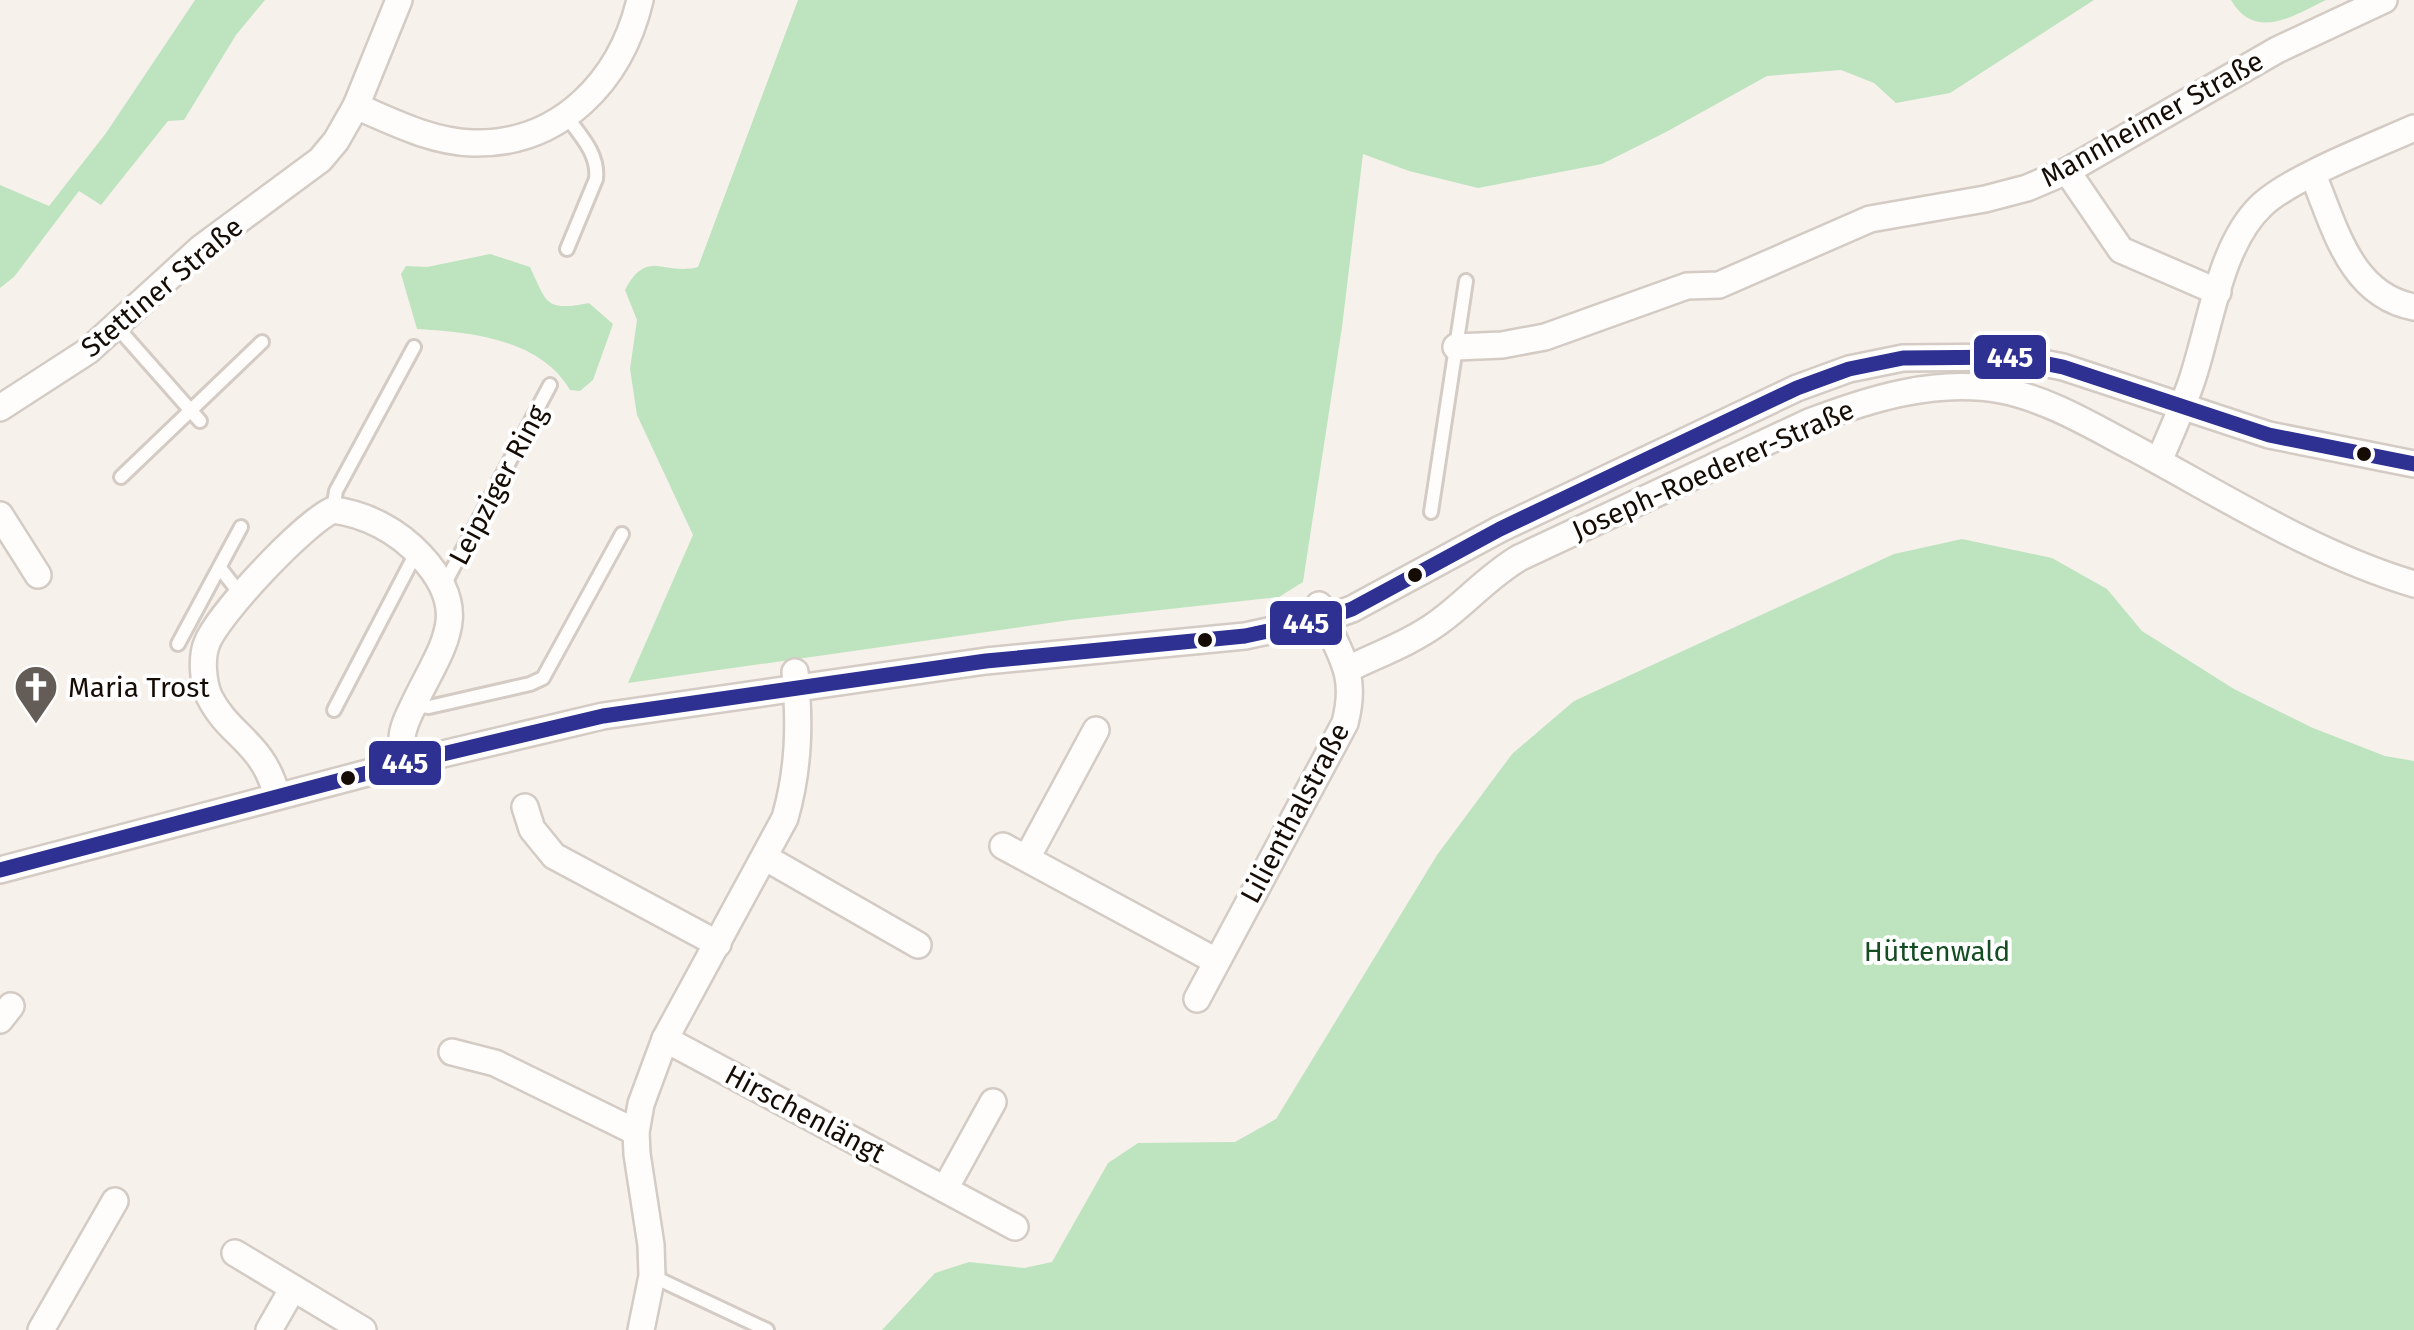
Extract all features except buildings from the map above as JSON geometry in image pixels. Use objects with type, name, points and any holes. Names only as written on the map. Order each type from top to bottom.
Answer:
[{"type":"street","name":"Stettiner Straße","points":[[0,408],[88,351],[200,248],[320,160],[356,106],[400,0]]},
{"type":"street","points":[[356,106],[433,138],[473,143],[509,139],[566,116],[613,69],[632,32],[640,0]]},
{"type":"street","name":"Mannheimer Straße","points":[[1456,347],[1502,345],[1545,337],[1687,286],[1720,285],[1870,218],[2027,188],[2067,172],[2276,50],[2384,0]]},
{"type":"street","points":[[2159,461],[2182,406],[2236,242],[2250,220],[2263,204],[2313,175],[2414,128]]},
{"type":"street","points":[[2067,172],[2121,250],[2218,292]]},
{"type":"street","points":[[2313,175],[2351,263],[2364,282],[2384,296],[2414,307]]},
{"type":"street","points":[[0,855],[275,789],[600,702],[795,679],[984,647],[1322,612],[1797,388],[1849,369],[1903,358],[2014,356],[2063,367],[2269,435],[2414,464]]},
{"type":"street","name":"Joseph-Roederer-Straße","points":[[1348,668],[1421,635],[1444,619],[1490,575],[1518,558],[1809,422],[1886,396],[1928,388],[2000,390],[2035,400],[2159,461],[2243,510],[2414,584]]},
{"type":"street","points":[[275,789],[260,756],[209,695],[204,669],[206,644],[220,621],[308,526],[333,510]]},
{"type":"street","name":"Leipziger Ring","points":[[333,510],[354,513],[383,526],[417,552],[444,585],[450,600],[448,631],[403,730],[406,755]]},
{"type":"street","points":[[0,515],[38,576]]},
{"type":"street","name":"Lilienthalstraße","points":[[1197,1000],[1345,723],[1352,696],[1348,668],[1322,612]]},
{"type":"street","points":[[640,1330],[652,1276],[636,1132],[650,1077],[666,1039],[786,818],[796,780],[799,740],[795,679]]},
{"type":"street","points":[[1027,858],[1096,730]]},
{"type":"street","points":[[0,870],[275,789]]},
{"type":"street","points":[[525,807],[532,829],[554,856],[718,944]]},
{"type":"street","points":[[1003,846],[1216,961]]},
{"type":"street","points":[[766,858],[918,945]]},
{"type":"street","name":"Hirschenlängt","points":[[666,1039],[1015,1227]]},
{"type":"street","points":[[452,1052],[494,1063],[636,1132]]},
{"type":"street","points":[[945,1189],[993,1102]]},
{"type":"street","points":[[41,1330],[115,1201]]},
{"type":"street","points":[[235,1252],[363,1330]]},
{"type":"street","points":[[269,1330],[294,1288]]},
{"type":"lane","points":[[566,116],[592,151],[597,167],[567,249]]},
{"type":"lane","points":[[1431,512],[1466,281]]},
{"type":"lane","points":[[117,327],[196,417]]},
{"type":"lane","points":[[120,478],[196,417],[262,342]]},
{"type":"lane","points":[[333,510],[336,491],[414,347]]},
{"type":"lane","name":"Leipziger Ring","points":[[444,585],[550,385]]},
{"type":"lane","points":[[178,644],[241,527]]},
{"type":"lane","points":[[414,706],[429,707],[543,678],[622,534]]},
{"type":"lane","name":"Leipziger Ring","points":[[334,710],[417,552]]},
{"type":"lane","points":[[220,568],[242,596]]},
{"type":"lane","points":[[652,1276],[767,1330]]},
{"type":"green space","points":[[195,0],[265,0],[236,35],[184,120],[168,121],[101,205],[79,191],[14,277],[0,288],[0,185],[49,206],[106,133]]},
{"type":"green space","points":[[798,0],[2094,0],[1950,93],[1896,103],[1874,83],[1841,70],[1767,76],[1602,164],[1478,188],[1409,171],[1363,154],[1342,327],[1303,582],[1279,597],[1070,620],[628,683],[693,535],[637,415],[630,369],[637,320],[625,290],[633,277],[649,267],[698,267]]},
{"type":"green space","points":[[2231,0],[2326,0],[2289,18],[2263,22],[2241,13]]},
{"type":"green space","points":[[490,254],[530,267],[549,302],[563,306],[589,303],[613,324],[593,380],[580,391],[570,390],[541,359],[523,349],[481,336],[417,329],[401,274],[406,266],[427,267]]},
{"type":"green space","name":"Hüttenwald","points":[[1962,539],[2052,558],[2107,589],[2142,631],[2234,689],[2313,728],[2385,756],[2414,761],[2414,1330],[882,1330],[935,1273],[969,1262],[1024,1268],[1052,1262],[1108,1163],[1138,1143],[1235,1142],[1276,1119],[1437,855],[1512,754],[1574,701],[1894,554]]},
{"type":"transit line","name":"445","points":[[0,870],[409,762],[603,716],[986,661],[1245,636],[1324,619],[1352,609],[1500,529],[1797,388],[1849,369],[1903,358],[2013,357],[2063,367],[2269,435],[2414,464]]},
{"type":"place","name":"Maria Trost","points":[[36,725]]}]
